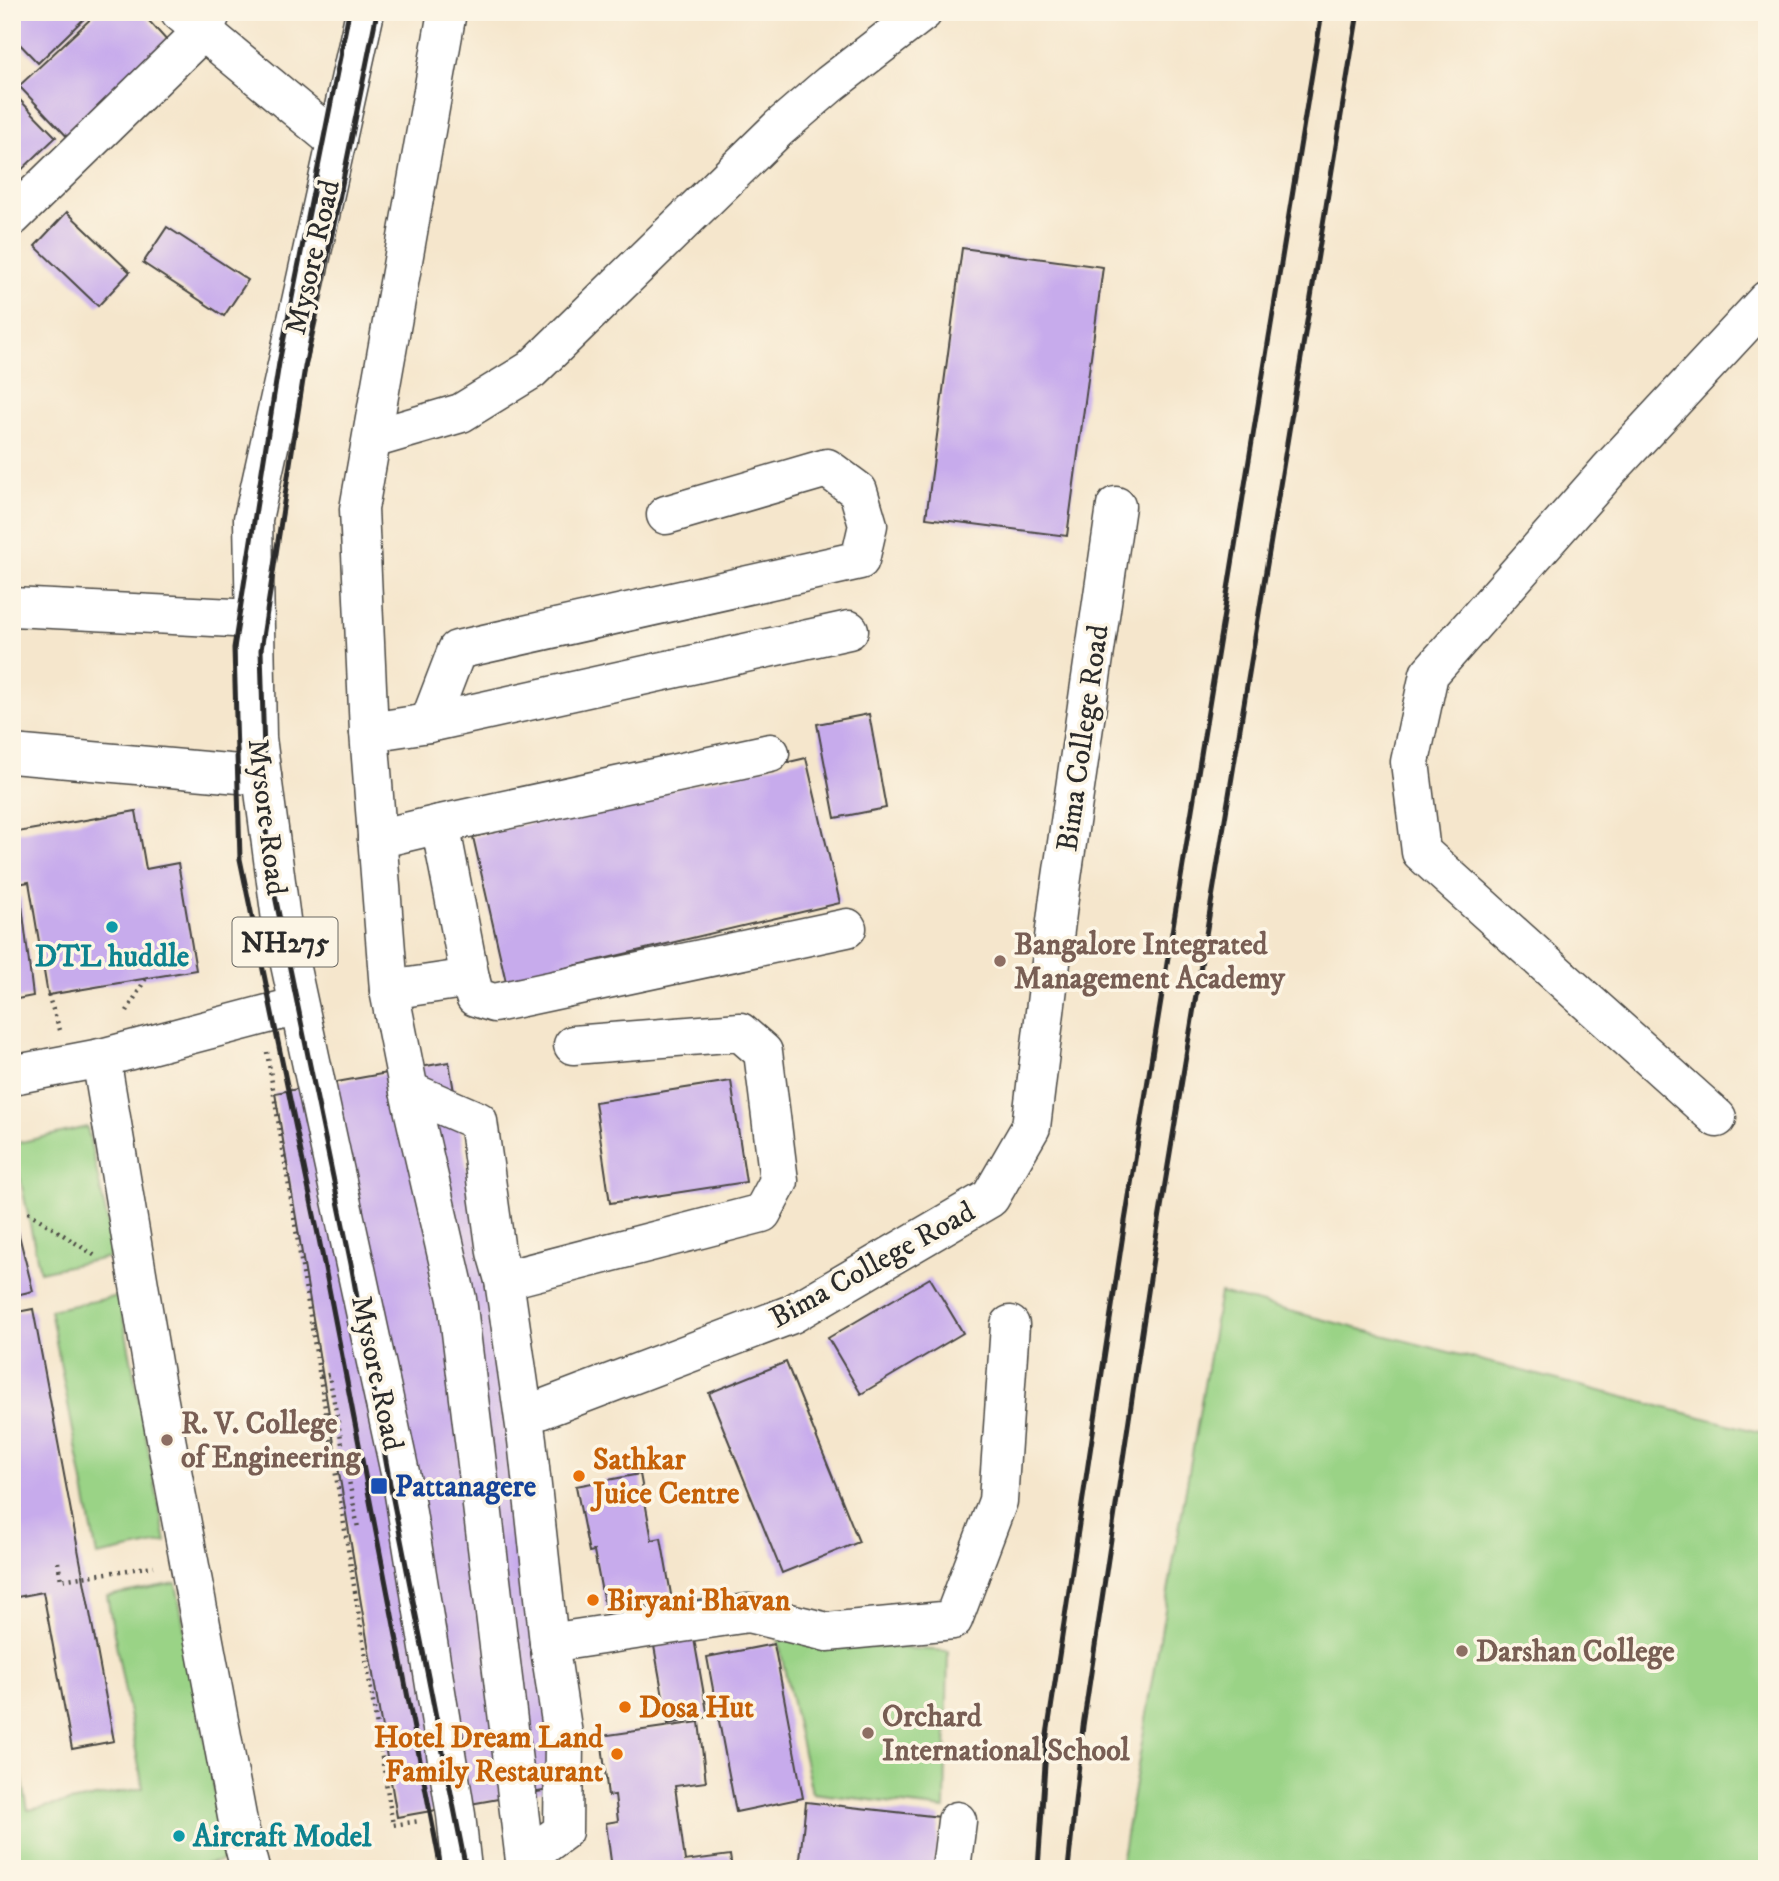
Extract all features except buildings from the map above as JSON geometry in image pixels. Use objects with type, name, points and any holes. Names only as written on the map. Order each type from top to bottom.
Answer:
[{"type":"main road","name":"Mysore Road","points":[[365,12],[253,519],[257,738],[282,927],[402,1482],[456,1815],[462,1869]]},
{"type":"main road","points":[[447,12],[359,509],[369,732],[389,990],[409,1091],[457,1299],[525,1864]]},
{"type":"main road","points":[[372,439],[461,414],[531,370],[779,128],[830,83],[923,12]]},
{"type":"main road","points":[[12,217],[198,19],[337,142]]},
{"type":"main road","points":[[1717,1118],[1421,852],[1410,762],[1429,674],[1608,471],[1767,300]]},
{"type":"main road","points":[[429,723],[457,650],[860,560],[868,525],[858,491],[827,468],[666,515]]},
{"type":"main road","name":"Bima College Road","points":[[524,1416],[792,1314],[990,1198],[1031,1127],[1058,905],[1116,506]]},
{"type":"main road","points":[[12,607],[254,619]]},
{"type":"main road","points":[[369,732],[429,723],[849,630]]},
{"type":"main road","points":[[377,839],[770,753]]},
{"type":"main road","points":[[12,754],[262,776]]},
{"type":"main road","points":[[440,824],[475,997],[495,1003],[847,928]]},
{"type":"main road","points":[[389,990],[470,978]]},
{"type":"main road","points":[[12,1075],[101,1058],[298,1006]]},
{"type":"main road","points":[[504,1280],[762,1213],[779,1181],[763,1052],[740,1032],[573,1045]]},
{"type":"main road","points":[[101,1058],[139,1284],[239,1827],[250,1869]]},
{"type":"main road","points":[[409,1091],[478,1121],[496,1252],[504,1280],[524,1416],[549,1643],[564,1741],[563,1831],[525,1864]]},
{"type":"main road","points":[[549,1643],[748,1613],[827,1632],[953,1620],[998,1501],[1010,1325]]},
{"type":"main road","points":[[951,1869],[957,1821]]},
{"type":"path","points":[[261,1015],[393,1825],[456,1815]]},
{"type":"path","points":[[28,1212],[139,1284]]},
{"type":"path","points":[[320,1377],[329,1374],[358,1528]]},
{"type":"path","points":[[58,1562],[61,1580],[110,1571]]},
{"type":"green space","points":[[87,1127],[115,1256],[40,1272],[13,1144]]},
{"type":"green space","name":"Darshan College","points":[[1220,1293],[1767,1434],[1767,1869],[1120,1869]]},
{"type":"green space","points":[[119,1296],[166,1542],[97,1556],[50,1310]]},
{"type":"green space","points":[[176,1583],[227,1860],[181,1869],[12,1869],[12,1724],[28,1810],[143,1788],[107,1596]]},
{"type":"green space","points":[[778,1640],[948,1651],[945,1809],[812,1793]]},
{"type":"railway","points":[[349,12],[279,363],[234,648],[240,859],[325,1268],[441,1869]]},
{"type":"railway","points":[[377,12],[305,367],[261,650],[267,857],[351,1264],[390,1484],[466,1869]]},
{"type":"railway","points":[[1038,1869],[1047,1735],[1125,1221],[1322,12]]},
{"type":"railway","points":[[1068,1869],[1083,1726],[1157,1232],[1358,12]]},
{"type":"place","name":"DTL huddle","points":[[112,927]]},
{"type":"place","name":"Bangalore Integrated Management Academy","points":[[1000,961]]},
{"type":"place","name":"R. V. College of Engineering","points":[[167,1440]]},
{"type":"place","name":"Sathkar Juice Centre","points":[[579,1476]]},
{"type":"place","name":"Pattanagere","points":[[379,1486]]},
{"type":"place","name":"Biryani Bhavan","points":[[593,1600]]},
{"type":"place","name":"Darshan College","points":[[1462,1651]]},
{"type":"place","name":"Dosa Hut","points":[[625,1707]]},
{"type":"place","name":"Orchard International School","points":[[868,1733]]},
{"type":"place","name":"Hotel Dream Land Family Restaurant","points":[[617,1754]]},
{"type":"place","name":"Aircraft Model","points":[[179,1836]]}]
